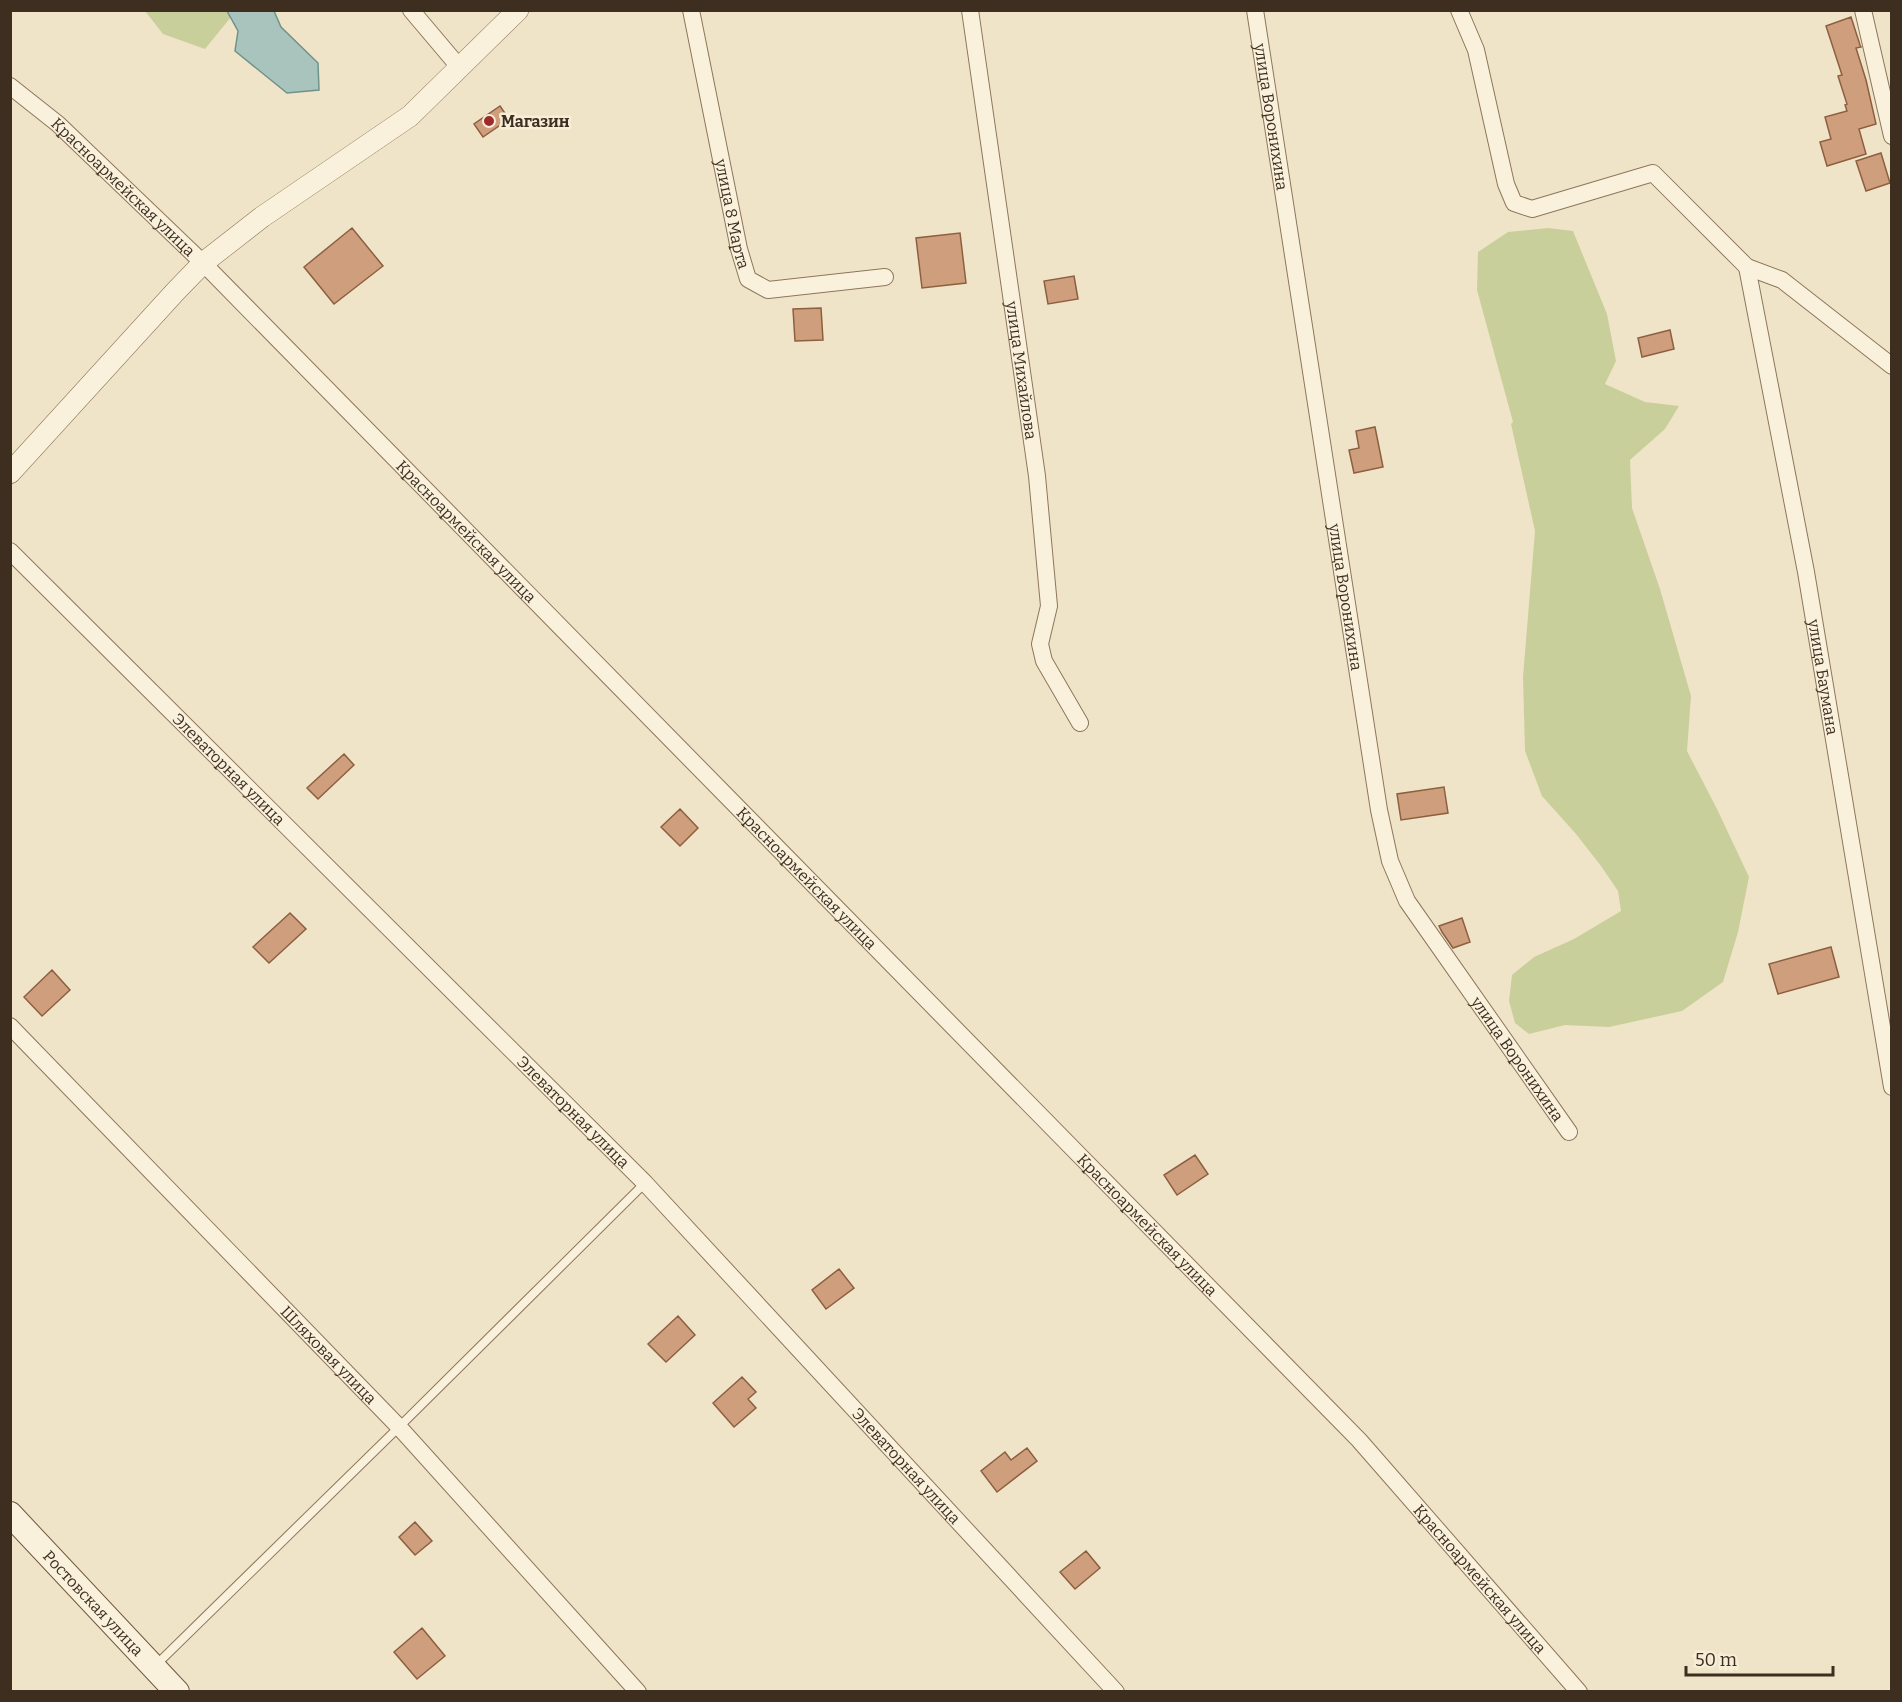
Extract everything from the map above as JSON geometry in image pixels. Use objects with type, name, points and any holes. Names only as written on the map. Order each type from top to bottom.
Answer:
[{"type":"main road","name":"Ростовская улица","points":[[10,1514],[177,1692]]},
{"type":"street","points":[[411,10],[459,68]]},
{"type":"street","points":[[10,473],[203,263],[262,217],[410,116],[518,10]]},
{"type":"street","name":"улица 8 Марта","points":[[691,10],[739,249],[748,279],[768,290],[885,277]]},
{"type":"street","name":"улица Михайлова","points":[[970,10],[1037,476],[1049,606],[1040,644],[1044,661],[1080,723]]},
{"type":"street","name":"улица Воронихина","points":[[1255,10],[1375,787],[1390,861],[1407,901],[1569,1132]]},
{"type":"street","points":[[1459,10],[1476,50],[1506,184],[1514,203],[1532,209],[1653,173],[1748,267],[1782,280],[1892,366]]},
{"type":"street","points":[[1863,10],[1892,136]]},
{"type":"street","name":"Красноармейская улица","points":[[10,86],[58,124],[203,263],[1359,1440],[1566,1684],[1579,1692]]},
{"type":"street","name":"улица Баумана","points":[[1748,267],[1806,572],[1892,1087]]},
{"type":"street","name":"Элеваторная улица","points":[[10,551],[645,1182],[1116,1692]]},
{"type":"street","name":"Шляховая улица","points":[[10,1026],[399,1427],[638,1692]]},
{"type":"lane","points":[[155,1667],[645,1182]]},
{"type":"green space","points":[[145,11],[227,11],[231,17],[205,49],[163,34]]},
{"type":"green space","points":[[1548,228],[1573,231],[1607,314],[1616,361],[1605,384],[1645,402],[1679,406],[1665,429],[1630,460],[1632,508],[1660,589],[1691,696],[1687,751],[1749,877],[1738,932],[1723,982],[1682,1011],[1609,1027],[1565,1025],[1529,1034],[1515,1023],[1509,1001],[1512,975],[1534,957],[1574,939],[1621,911],[1618,891],[1601,866],[1542,796],[1525,751],[1523,677],[1535,531],[1511,424],[1513,422],[1477,290],[1478,252],[1508,232]]},
{"type":"water","points":[[227,11],[274,11],[281,27],[318,63],[319,90],[287,93],[235,51],[238,31]]},
{"type":"building","points":[[1851,17],[1861,47],[1856,48],[1876,124],[1859,129],[1866,154],[1827,166],[1820,142],[1831,139],[1825,117],[1847,111],[1845,105],[1847,104],[1838,76],[1842,75],[1826,26]]},
{"type":"building","points":[[500,106],[509,119],[483,137],[474,124]]},
{"type":"building","points":[[1881,153],[1890,183],[1866,191],[1856,161]]},
{"type":"building","points":[[352,228],[383,266],[334,304],[304,267]]},
{"type":"building","points":[[960,233],[966,283],[922,288],[916,238]]},
{"type":"building","points":[[1074,276],[1078,299],[1048,304],[1044,281]]},
{"type":"building","points":[[821,308],[823,340],[795,341],[793,309]]},
{"type":"building","points":[[1670,330],[1674,349],[1642,357],[1638,338]]},
{"type":"building","points":[[1375,427],[1383,467],[1354,473],[1349,450],[1359,448],[1356,431]]},
{"type":"building","points":[[344,754],[354,765],[318,799],[307,788]]},
{"type":"building","points":[[1444,787],[1448,813],[1401,820],[1397,794]]},
{"type":"building","points":[[680,809],[698,828],[680,846],[661,827]]},
{"type":"building","points":[[290,913],[306,929],[269,963],[253,947]]},
{"type":"building","points":[[1462,918],[1470,942],[1453,948],[1439,926]]},
{"type":"building","points":[[1831,947],[1839,977],[1778,994],[1769,964]]},
{"type":"building","points":[[52,970],[70,990],[42,1016],[24,997]]},
{"type":"building","points":[[1195,1155],[1208,1174],[1177,1195],[1164,1175]]},
{"type":"building","points":[[839,1269],[854,1288],[826,1309],[812,1290]]},
{"type":"building","points":[[678,1316],[695,1335],[666,1362],[648,1344]]},
{"type":"building","points":[[742,1377],[756,1392],[748,1399],[756,1408],[734,1427],[713,1403]]},
{"type":"building","points":[[1027,1448],[1037,1461],[997,1492],[981,1471],[1005,1452],[1011,1460]]},
{"type":"building","points":[[415,1522],[432,1541],[415,1555],[399,1537]]},
{"type":"building","points":[[1086,1551],[1100,1568],[1075,1589],[1060,1572]]},
{"type":"building","points":[[422,1628],[445,1656],[417,1679],[394,1652]]},
{"type":"place","name":"Магазин","points":[[489,121]]}]
